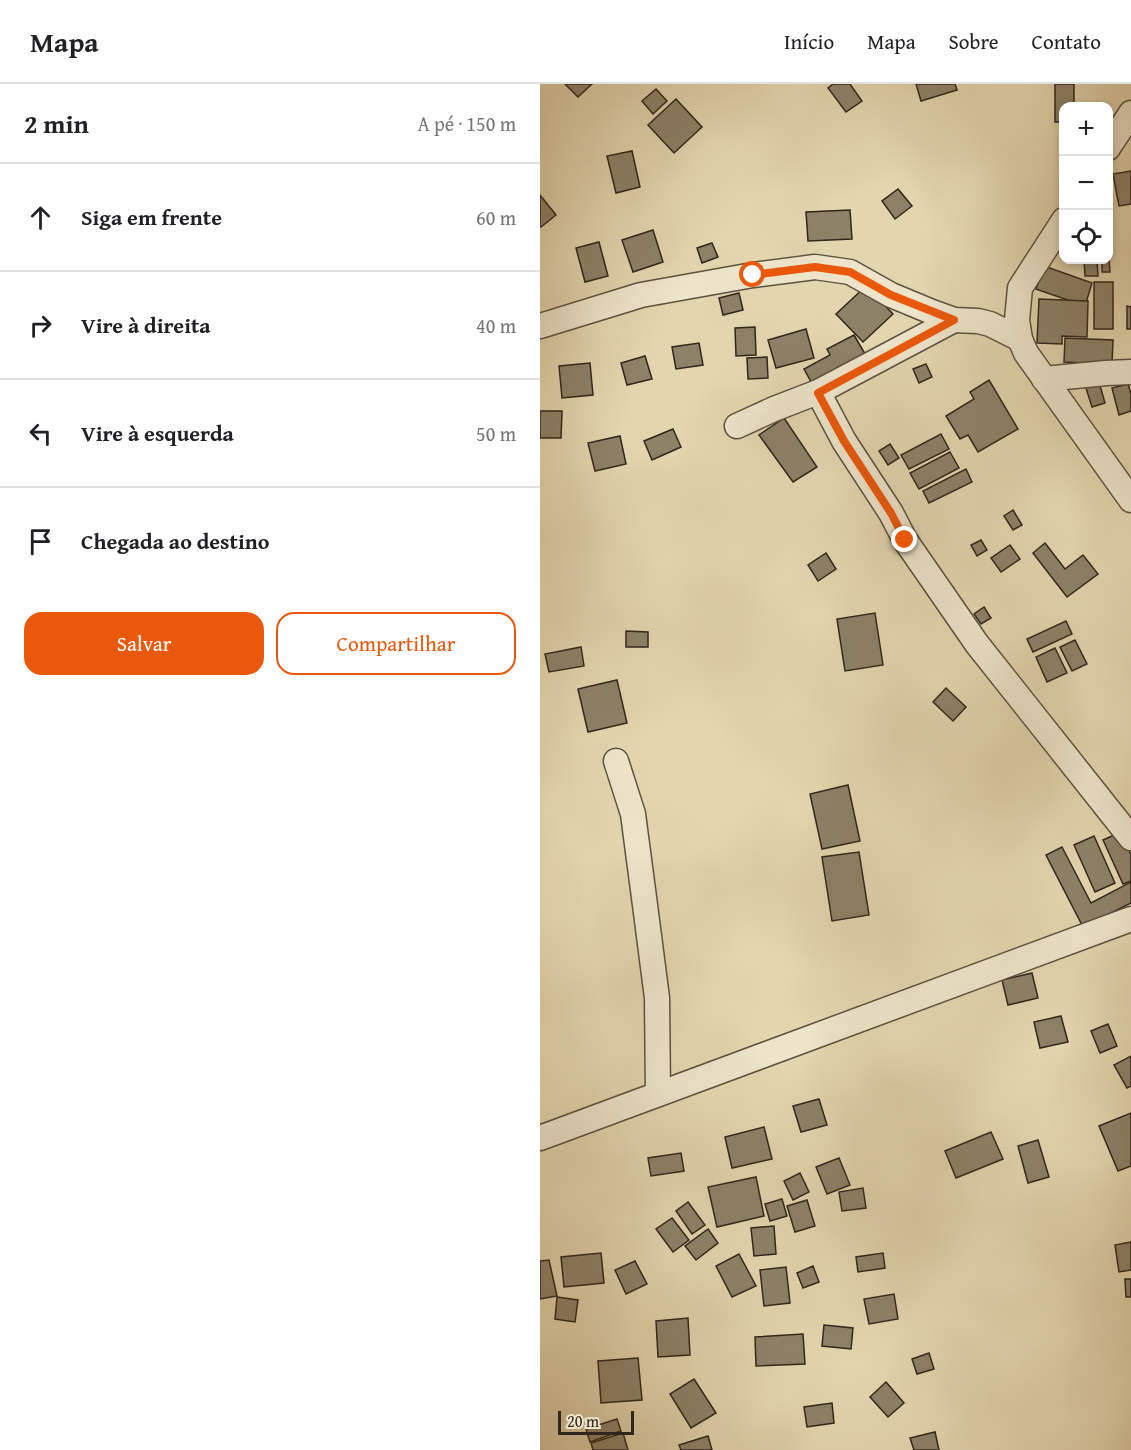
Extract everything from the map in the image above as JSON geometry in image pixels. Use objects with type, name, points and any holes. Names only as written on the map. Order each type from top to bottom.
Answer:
[{"type":"street","points":[[1113,140],[1131,113]]},
{"type":"street","points":[[1059,228],[1020,288],[1017,320],[1020,339],[1026,353],[1131,500]]},
{"type":"street","points":[[540,326],[641,296],[753,275],[815,267],[850,272],[891,295],[954,320],[984,322],[1020,339]]},
{"type":"street","points":[[737,426],[818,393],[954,320]]},
{"type":"street","points":[[1044,379],[1131,372]]},
{"type":"street","points":[[818,393],[844,441],[880,495],[905,540],[977,644],[1131,837]]},
{"type":"street","points":[[616,761],[633,814],[657,998],[657,1094]]},
{"type":"street","points":[[540,1138],[1131,919]]},
{"type":"building","points":[[565,84],[592,84],[578,97]]},
{"type":"building","points":[[833,84],[850,84],[862,101],[846,112],[828,88]]},
{"type":"building","points":[[916,84],[955,84],[957,90],[921,101]]},
{"type":"building","points":[[1055,84],[1074,84],[1074,102],[1059,102],[1059,122],[1055,122]]},
{"type":"building","points":[[656,89],[667,101],[653,114],[642,101]]},
{"type":"building","points":[[676,99],[702,127],[674,153],[648,125]]},
{"type":"building","points":[[632,151],[640,187],[616,193],[607,156]]},
{"type":"building","points":[[1131,171],[1131,204],[1119,206],[1113,174]]},
{"type":"building","points":[[898,189],[912,206],[895,219],[882,201]]},
{"type":"building","points":[[540,195],[556,215],[541,227],[540,226]]},
{"type":"building","points":[[850,210],[852,239],[808,241],[806,212]]},
{"type":"building","points":[[653,230],[663,262],[633,272],[622,240]]},
{"type":"building","points":[[599,242],[608,276],[585,282],[576,248]]},
{"type":"building","points":[[712,243],[718,257],[702,263],[697,248]]},
{"type":"building","points":[[1084,264],[1097,264],[1098,276],[1085,276]]},
{"type":"building","points":[[1102,264],[1109,264],[1110,272],[1102,272]]},
{"type":"building","points":[[1044,266],[1092,283],[1085,306],[1036,289]]},
{"type":"building","points":[[1094,282],[1113,282],[1113,329],[1094,329]]},
{"type":"building","points":[[866,286],[893,314],[863,342],[836,314]]},
{"type":"building","points":[[739,293],[743,310],[723,315],[719,298]]},
{"type":"building","points":[[1039,299],[1088,301],[1087,337],[1062,336],[1062,344],[1037,343]]},
{"type":"building","points":[[1127,306],[1131,307],[1131,329],[1127,329]]},
{"type":"building","points":[[755,327],[756,355],[736,356],[735,328]]},
{"type":"building","points":[[806,329],[814,358],[776,368],[768,340]]},
{"type":"building","points":[[854,335],[868,359],[815,389],[804,369],[830,355],[827,349]]},
{"type":"building","points":[[1065,338],[1113,340],[1112,364],[1064,362]]},
{"type":"building","points":[[699,343],[703,365],[676,369],[672,347]]},
{"type":"building","points":[[645,356],[652,379],[627,385],[621,363]]},
{"type":"building","points":[[767,357],[768,378],[748,379],[747,358]]},
{"type":"building","points":[[590,363],[593,395],[562,398],[559,366]]},
{"type":"building","points":[[926,364],[932,377],[919,383],[913,369]]},
{"type":"building","points":[[989,380],[1018,429],[978,452],[968,435],[960,439],[946,416],[974,399],[970,392]]},
{"type":"building","points":[[1099,382],[1105,403],[1092,407],[1085,385]]},
{"type":"building","points":[[1128,384],[1131,394],[1131,411],[1119,415],[1112,388]]},
{"type":"building","points":[[540,411],[562,411],[561,438],[540,438]]},
{"type":"building","points":[[784,418],[817,467],[793,482],[759,435]]},
{"type":"building","points":[[673,429],[681,447],[652,460],[644,441]]},
{"type":"building","points":[[941,434],[949,449],[909,469],[901,455]]},
{"type":"building","points":[[620,436],[626,464],[595,471],[588,443]]},
{"type":"building","points":[[890,444],[899,458],[888,465],[879,451]]},
{"type":"building","points":[[950,452],[959,468],[919,489],[910,473]]},
{"type":"building","points":[[966,469],[972,482],[929,503],[923,491]]},
{"type":"building","points":[[1013,510],[1022,525],[1013,530],[1004,516]]},
{"type":"building","points":[[981,540],[987,550],[977,556],[971,545]]},
{"type":"building","points":[[1045,543],[1065,569],[1083,555],[1098,574],[1067,597],[1033,553]]},
{"type":"building","points":[[1010,545],[1020,559],[1001,572],[991,558]]},
{"type":"building","points":[[826,553],[836,569],[818,581],[808,565]]},
{"type":"building","points":[[984,607],[991,618],[981,624],[974,614]]},
{"type":"building","points":[[875,613],[883,665],[845,671],[837,619]]},
{"type":"building","points":[[1066,621],[1072,634],[1033,652],[1027,639]]},
{"type":"building","points":[[626,631],[648,632],[648,647],[626,647]]},
{"type":"building","points":[[1075,640],[1087,664],[1072,671],[1060,647]]},
{"type":"building","points":[[581,647],[584,666],[549,672],[545,654]]},
{"type":"building","points":[[1055,648],[1067,673],[1047,682],[1036,657]]},
{"type":"building","points":[[617,680],[627,723],[588,732],[578,689]]},
{"type":"building","points":[[946,688],[966,707],[953,721],[933,702]]},
{"type":"building","points":[[848,785],[860,841],[822,849],[810,794]]},
{"type":"building","points":[[1121,832],[1131,855],[1131,881],[1123,884],[1103,840]]},
{"type":"building","points":[[1094,836],[1115,883],[1095,892],[1074,845]]},
{"type":"building","points":[[1062,847],[1091,903],[1131,882],[1131,903],[1083,927],[1046,855]]},
{"type":"building","points":[[859,852],[869,915],[832,921],[822,857]]},
{"type":"building","points":[[1032,973],[1038,998],[1008,1005],[1002,980]]},
{"type":"building","points":[[1061,1016],[1068,1042],[1040,1048],[1034,1022]]},
{"type":"building","points":[[1108,1024],[1117,1046],[1100,1053],[1091,1031]]},
{"type":"building","points":[[1131,1056],[1131,1086],[1127,1088],[1114,1065]]},
{"type":"building","points":[[819,1099],[827,1125],[801,1132],[793,1106]]},
{"type":"building","points":[[1131,1113],[1131,1166],[1118,1171],[1099,1126]]},
{"type":"building","points":[[764,1127],[772,1159],[732,1168],[725,1137]]},
{"type":"building","points":[[991,1132],[1003,1159],[956,1178],[945,1151]]},
{"type":"building","points":[[1038,1140],[1049,1177],[1028,1183],[1018,1146]]},
{"type":"building","points":[[681,1153],[684,1171],[651,1176],[648,1158]]},
{"type":"building","points":[[839,1158],[850,1185],[827,1194],[816,1167]]},
{"type":"building","points":[[800,1173],[809,1192],[793,1200],[784,1181]]},
{"type":"building","points":[[756,1177],[764,1216],[717,1227],[708,1187]]},
{"type":"building","points":[[863,1188],[866,1208],[842,1211],[839,1192]]},
{"type":"building","points":[[782,1199],[787,1216],[770,1221],[765,1204]]},
{"type":"building","points":[[807,1200],[815,1226],[795,1232],[787,1206]]},
{"type":"building","points":[[688,1202],[705,1225],[692,1234],[676,1211]]},
{"type":"building","points":[[672,1218],[689,1240],[673,1252],[656,1229]]},
{"type":"building","points":[[774,1226],[776,1254],[754,1256],[751,1228]]},
{"type":"building","points":[[708,1229],[718,1243],[696,1260],[685,1246]]},
{"type":"building","points":[[1131,1242],[1131,1270],[1119,1272],[1115,1245]]},
{"type":"building","points":[[601,1253],[604,1283],[564,1287],[561,1257]]},
{"type":"building","points":[[883,1253],[885,1268],[858,1272],[856,1257]]},
{"type":"building","points":[[739,1254],[756,1286],[732,1297],[716,1266]]},
{"type":"building","points":[[549,1260],[557,1296],[540,1299],[540,1261]]},
{"type":"building","points":[[635,1261],[647,1284],[626,1294],[615,1270]]},
{"type":"building","points":[[813,1266],[819,1282],[803,1288],[797,1273]]},
{"type":"building","points":[[786,1267],[790,1303],[764,1306],[760,1270]]},
{"type":"building","points":[[1125,1279],[1131,1279],[1131,1297],[1126,1297]]},
{"type":"building","points":[[894,1294],[898,1319],[869,1324],[864,1299]]},
{"type":"building","points":[[557,1297],[578,1300],[575,1322],[555,1319]]},
{"type":"building","points":[[688,1318],[690,1355],[658,1357],[656,1321]]},
{"type":"building","points":[[824,1325],[853,1328],[851,1349],[822,1346]]},
{"type":"building","points":[[803,1334],[805,1364],[756,1366],[755,1337]]},
{"type":"building","points":[[929,1353],[934,1369],[917,1374],[912,1359]]},
{"type":"building","points":[[638,1358],[642,1400],[601,1403],[598,1361]]},
{"type":"building","points":[[694,1379],[716,1413],[691,1428],[670,1394]]},
{"type":"building","points":[[886,1382],[904,1403],[888,1417],[870,1397]]},
{"type":"building","points":[[832,1403],[834,1423],[807,1427],[804,1407]]},
{"type":"building","points":[[617,1419],[621,1431],[590,1442],[586,1429]]},
{"type":"building","points":[[935,1432],[939,1450],[914,1450],[910,1438]]},
{"type":"building","points":[[623,1433],[628,1450],[593,1450],[591,1443]]},
{"type":"building","points":[[708,1436],[712,1450],[681,1450],[679,1445]]},
{"type":"route","points":[[753,275],[815,267],[850,272],[891,295],[954,320],[818,393],[844,441],[891,513],[905,540]]}]
